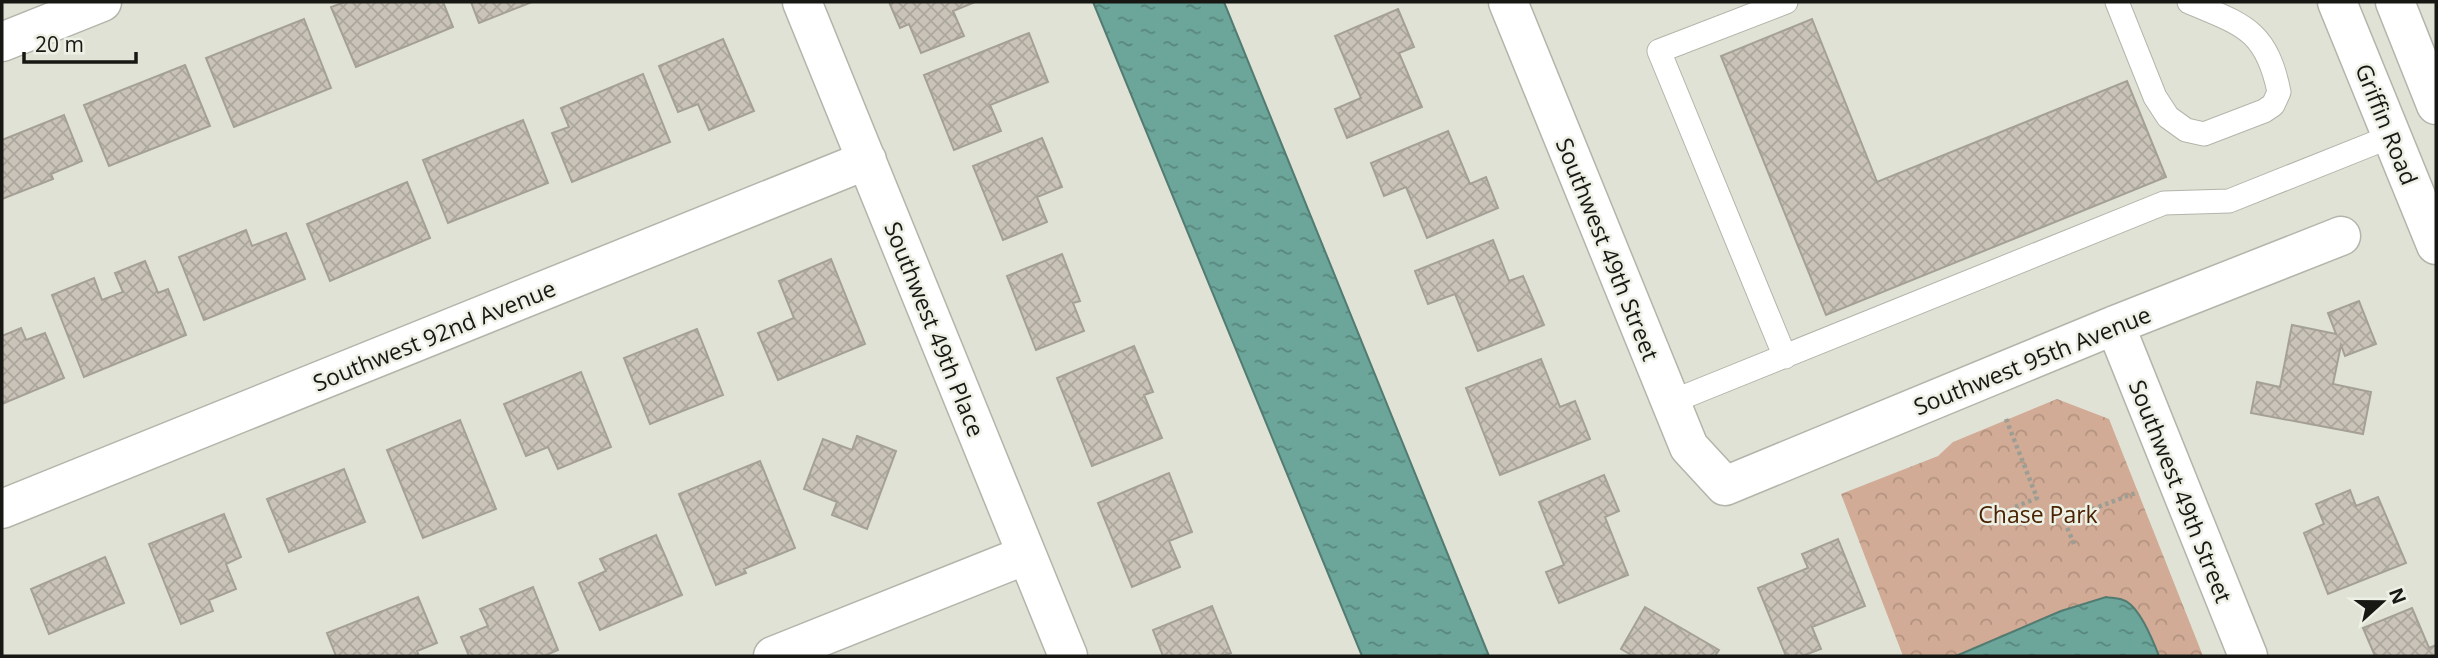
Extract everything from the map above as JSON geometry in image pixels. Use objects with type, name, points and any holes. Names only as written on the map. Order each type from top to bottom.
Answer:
[{"type":"street","points":[[2,42],[102,2]]},
{"type":"street","name":"Southwest 49th Place","points":[[802,2],[1068,656]]},
{"type":"street","name":"Southwest 49th Street","points":[[1508,2],[1689,447],[1725,486]]},
{"type":"street","name":"Griffin Road","points":[[2337,2],[2436,245]]},
{"type":"street","points":[[2395,2],[2436,105]]},
{"type":"street","name":"Southwest 92nd Avenue","points":[[2,509],[867,160]]},
{"type":"street","name":"Southwest 95th Avenue","points":[[1725,486],[2115,325],[2341,236]]},
{"type":"street","name":"Southwest 49th Street","points":[[2115,325],[2248,656]]},
{"type":"street","points":[[773,656],[1026,555]]},
{"type":"lane","points":[[1785,357],[1659,51],[1786,2]]},
{"type":"lane","points":[[2117,2],[2155,97],[2168,117],[2186,130],[2204,134],[2273,105],[2279,92],[2262,43],[2240,24],[2189,2]]},
{"type":"lane","points":[[1671,402],[2164,203],[2229,201],[2392,136]]},
{"type":"path","points":[[2006,419],[2037,498],[2015,507]]},
{"type":"path","points":[[2074,544],[2064,520],[2138,492]]},
{"type":"green space","name":"Chase Park","points":[[2057,399],[2109,419],[2203,656],[2159,656],[2138,613],[2127,602],[2113,598],[2069,608],[1957,656],[1903,656],[1841,494],[1938,456],[1953,442]]},
{"type":"water","points":[[1093,2],[1224,2],[1489,656],[1362,656]]},
{"type":"water","points":[[2106,597],[2123,600],[2135,609],[2159,656],[1956,656],[2061,611]]},
{"type":"building","points":[[345,2],[443,2],[453,27],[356,67],[331,7]]},
{"type":"building","points":[[471,2],[532,2],[479,23]]},
{"type":"building","points":[[889,2],[975,2],[953,11],[964,36],[921,53],[909,24],[900,28]]},
{"type":"building","points":[[1398,9],[1414,47],[1399,53],[1422,107],[1347,138],[1335,109],[1361,98],[1335,36]]},
{"type":"building","points":[[304,19],[331,88],[234,127],[206,58]]},
{"type":"building","points":[[1812,19],[1877,182],[2127,81],[2166,177],[1826,315],[1721,56]]},
{"type":"building","points":[[1029,33],[1048,82],[990,105],[1001,131],[954,150],[924,75]]},
{"type":"building","points":[[723,39],[754,111],[709,130],[698,104],[678,112],[659,66]]},
{"type":"building","points":[[185,65],[210,126],[109,166],[84,105]]},
{"type":"building","points":[[643,74],[670,142],[572,182],[552,133],[569,127],[561,108]]},
{"type":"building","points":[[64,115],[82,161],[51,174],[53,179],[2,199],[2,140]]},
{"type":"building","points":[[523,120],[548,183],[448,223],[423,160]]},
{"type":"building","points":[[1448,131],[1470,184],[1486,177],[1498,208],[1427,238],[1406,187],[1384,196],[1371,163]]},
{"type":"building","points":[[1042,138],[1062,187],[1037,197],[1047,222],[1003,240],[973,166]]},
{"type":"building","points":[[407,182],[430,238],[330,281],[307,224]]},
{"type":"building","points":[[246,230],[252,246],[286,233],[305,279],[204,320],[179,257]]},
{"type":"building","points":[[1493,240],[1509,281],[1523,276],[1544,325],[1478,351],[1455,294],[1428,304],[1415,271]]},
{"type":"building","points":[[1062,254],[1080,301],[1073,303],[1084,331],[1036,350],[1007,276]]},
{"type":"building","points":[[831,259],[865,344],[778,380],[758,333],[794,318],[779,281]]},
{"type":"building","points":[[145,261],[158,293],[168,289],[186,335],[84,377],[52,295],[94,278],[102,300],[123,292],[115,273]]},
{"type":"building","points":[[2359,301],[2376,344],[2345,356],[2341,345],[2333,384],[2371,392],[2363,434],[2251,413],[2257,382],[2280,387],[2292,325],[2336,334],[2328,313]]},
{"type":"building","points":[[21,328],[26,340],[45,333],[64,378],[2,404],[2,336]]},
{"type":"building","points":[[697,329],[723,395],[650,424],[624,358]]},
{"type":"building","points":[[1134,346],[1153,392],[1144,395],[1162,438],[1092,466],[1057,378]]},
{"type":"building","points":[[1541,359],[1560,407],[1575,401],[1590,439],[1500,475],[1466,388]]},
{"type":"building","points":[[581,372],[611,447],[558,469],[548,447],[526,456],[504,404]]},
{"type":"building","points":[[460,420],[496,509],[423,538],[387,450]]},
{"type":"building","points":[[857,436],[896,451],[867,529],[832,515],[837,502],[804,489],[823,439],[852,450]]},
{"type":"building","points":[[760,461],[795,548],[744,569],[746,573],[716,585],[679,494]]},
{"type":"building","points":[[344,469],[365,522],[289,552],[267,499]]},
{"type":"building","points":[[1169,473],[1192,532],[1169,541],[1180,567],[1132,587],[1098,503]]},
{"type":"building","points":[[1604,475],[1619,511],[1605,517],[1628,575],[1559,603],[1546,572],[1564,565],[1539,502]]},
{"type":"building","points":[[2350,490],[2356,506],[2378,497],[2406,563],[2328,594],[2304,533],[2324,524],[2316,504]]},
{"type":"building","points":[[224,514],[241,557],[226,564],[236,589],[209,600],[213,611],[181,624],[149,544]]},
{"type":"building","points":[[656,535],[682,595],[600,630],[579,583],[606,571],[600,559]]},
{"type":"building","points":[[1838,539],[1865,606],[1812,627],[1821,649],[1802,656],[1786,656],[1758,588],[1808,568],[1802,554]]},
{"type":"building","points":[[105,557],[124,603],[49,634],[31,589]]},
{"type":"building","points":[[533,587],[558,650],[544,656],[469,656],[461,637],[488,626],[480,609]]},
{"type":"building","points":[[418,597],[437,643],[417,651],[419,656],[336,656],[327,633]]},
{"type":"building","points":[[1212,606],[1231,653],[1221,656],[1163,656],[1153,630]]},
{"type":"building","points":[[1645,607],[1719,650],[1715,656],[1633,656],[1621,649]]},
{"type":"building","points":[[2412,608],[2429,648],[2436,645],[2436,656],[2375,656],[2363,628]]}]
